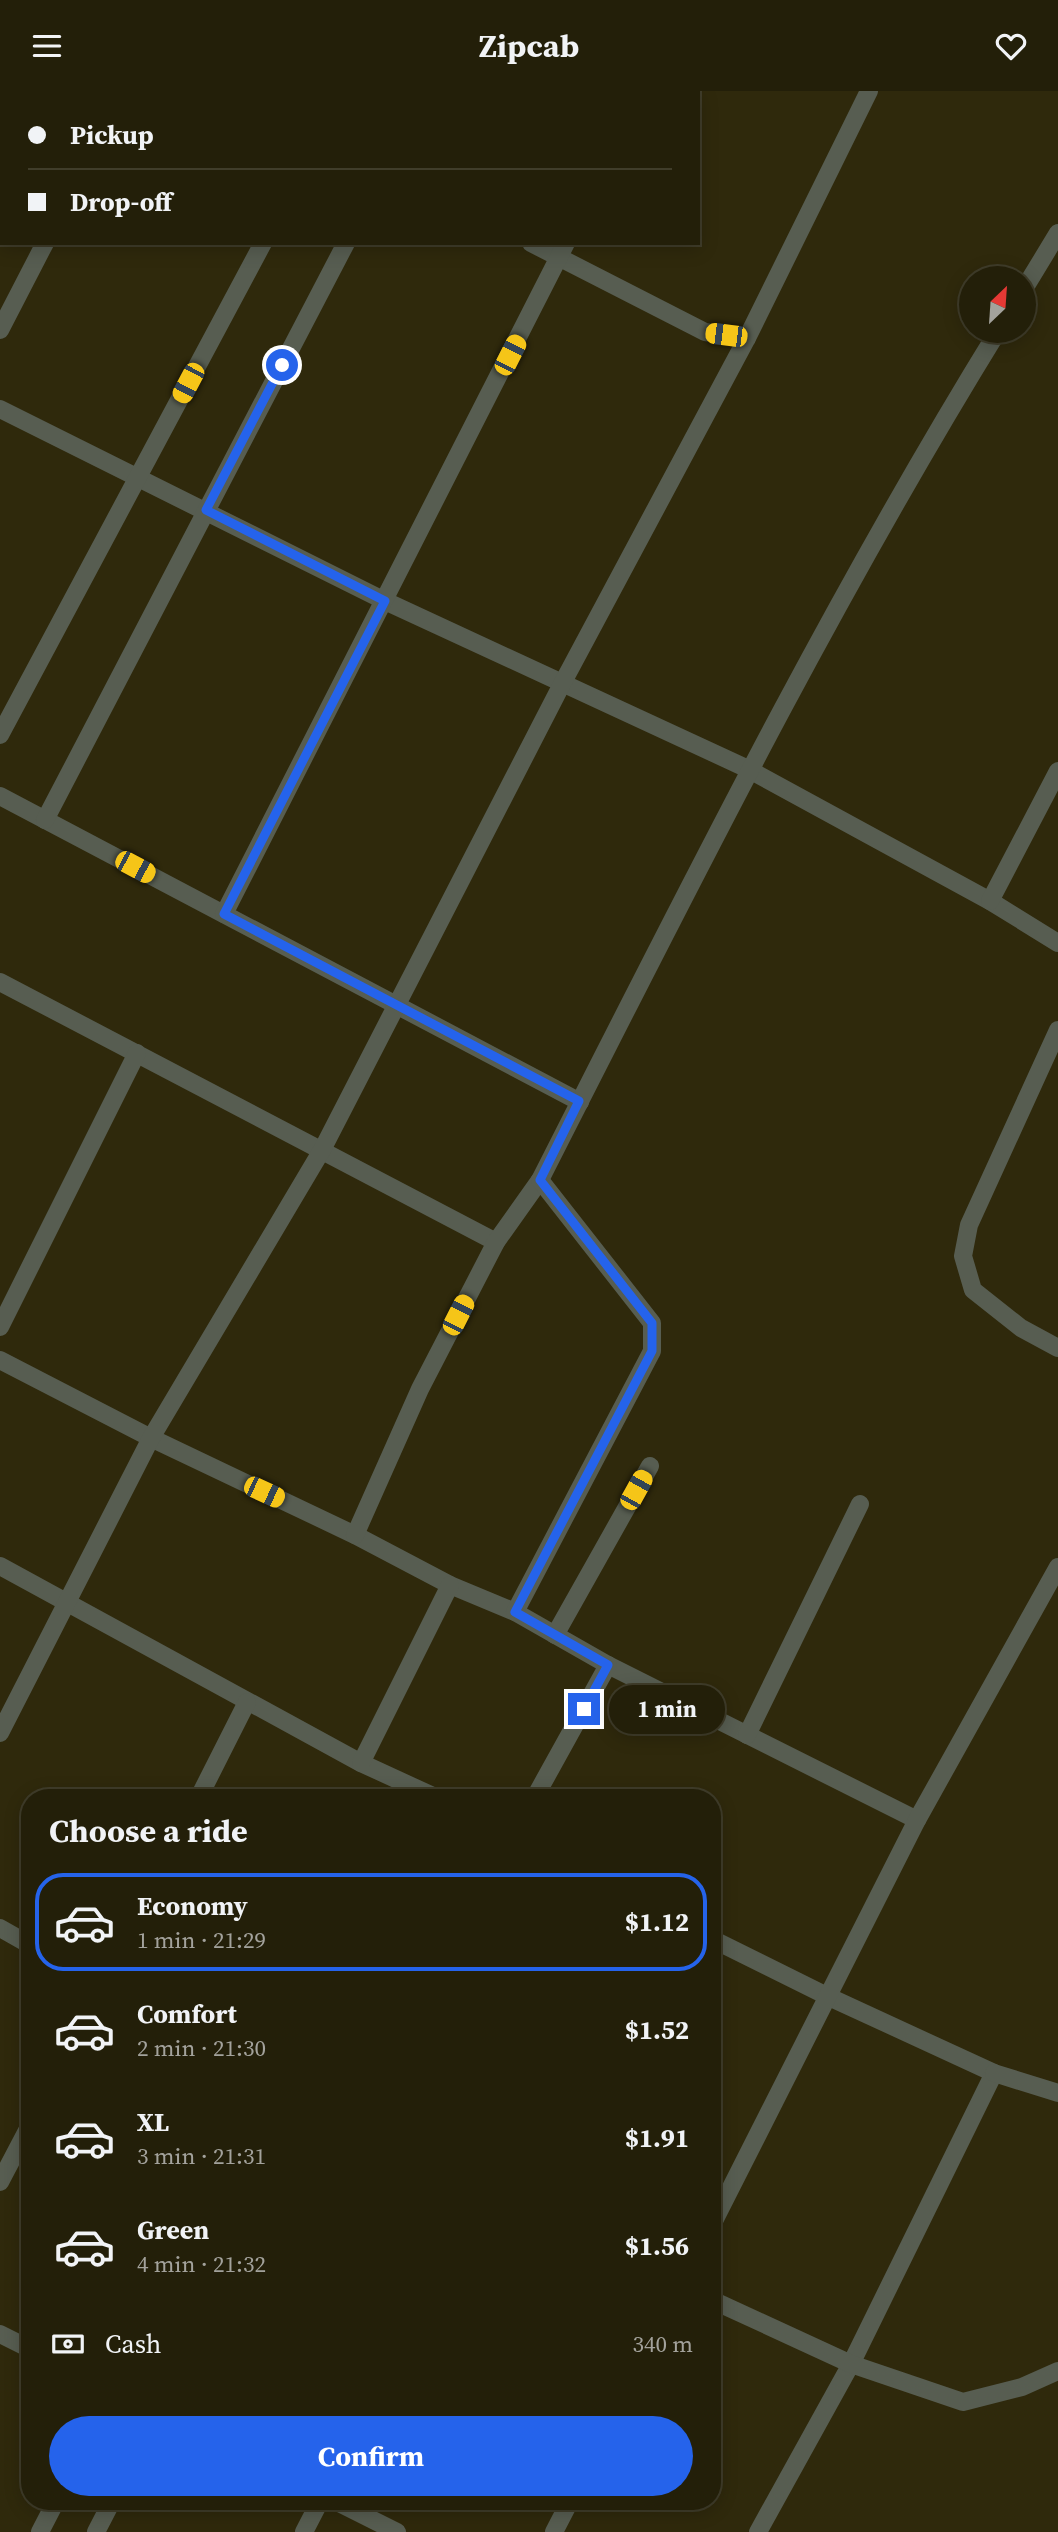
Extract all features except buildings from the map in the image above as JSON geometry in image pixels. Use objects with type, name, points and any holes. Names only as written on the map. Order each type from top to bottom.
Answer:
[{"type":"street","points":[[0,1733],[151,1438],[322,1150],[562,684],[747,338],[869,91]]},
{"type":"street","points":[[1036,269],[1058,233]]},
{"type":"street","points":[[0,330],[44,245]]},
{"type":"street","points":[[0,735],[262,245]]},
{"type":"street","points":[[46,820],[345,245]]},
{"type":"street","points":[[540,245],[563,250],[705,332],[747,338]]},
{"type":"street","points":[[224,914],[563,250]]},
{"type":"street","points":[[355,1535],[420,1389],[496,1242],[540,1180],[748,769],[949,410],[991,343]]},
{"type":"street","points":[[0,409],[385,601],[748,769],[990,901],[1058,943]]},
{"type":"street","points":[[990,901],[1058,771]]},
{"type":"street","points":[[0,796],[579,1101]]},
{"type":"street","points":[[0,982],[496,1242]]},
{"type":"street","points":[[1058,1030],[970,1225],[963,1256],[973,1290],[1021,1328],[1058,1348]]},
{"type":"street","points":[[0,1327],[137,1053]]},
{"type":"street","points":[[515,1612],[652,1351],[652,1323],[540,1180]]},
{"type":"street","points":[[0,1360],[151,1438],[355,1535],[450,1585],[515,1612],[608,1665],[917,1820]]},
{"type":"street","points":[[555,1635],[650,1466]]},
{"type":"street","points":[[747,1735],[860,1504]]},
{"type":"street","points":[[0,1566],[361,1763],[418,1789]]},
{"type":"street","points":[[721,2207],[917,1820],[1058,1567]]},
{"type":"street","points":[[361,1763],[450,1585]]},
{"type":"street","points":[[539,1789],[608,1665]]},
{"type":"street","points":[[203,1789],[247,1702]]},
{"type":"street","points":[[0,1928],[21,1940]]},
{"type":"street","points":[[721,1943],[829,1997],[995,2073],[1058,2093]]},
{"type":"street","points":[[758,2532],[850,2364],[995,2073]]},
{"type":"street","points":[[0,2182],[21,2142]]},
{"type":"street","points":[[721,2304],[850,2364],[963,2402],[1022,2388],[1058,2371]]},
{"type":"street","points":[[0,2334],[21,2344]]},
{"type":"street","points":[[40,2532],[51,2510]]},
{"type":"street","points":[[96,2532],[107,2510]]},
{"type":"street","points":[[304,2532],[315,2510]]},
{"type":"street","points":[[353,2510],[397,2532]]},
{"type":"street","points":[[554,2532],[565,2510]]},
{"type":"route","points":[[282,365],[206,510],[385,601],[224,914],[579,1101],[540,1180],[652,1323],[652,1351],[515,1612],[608,1665],[584,1709]]}]
